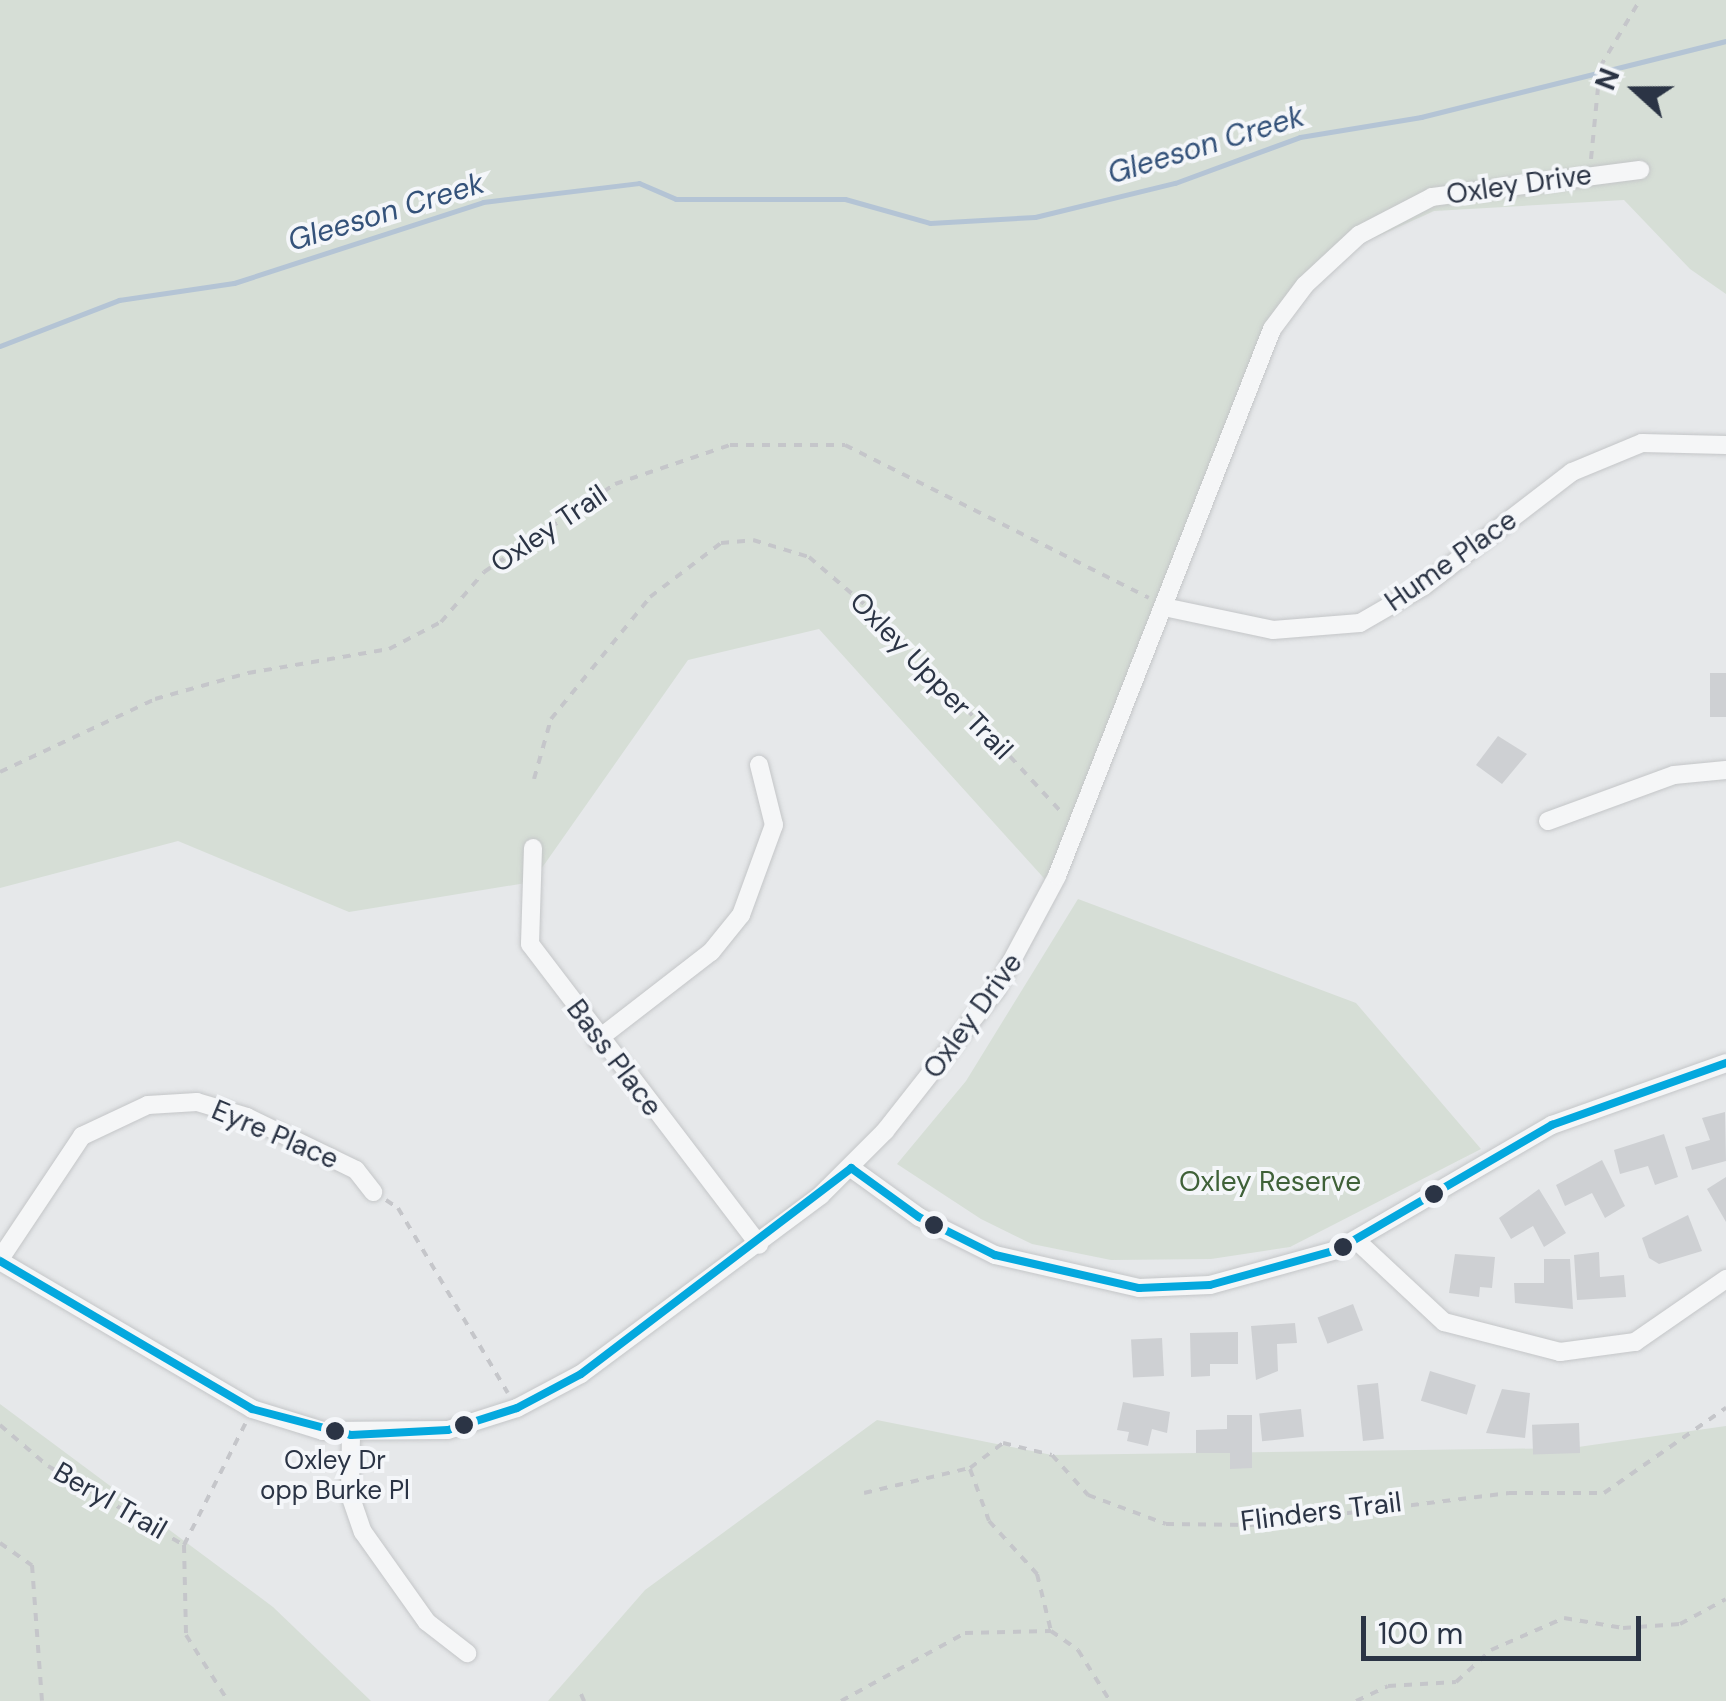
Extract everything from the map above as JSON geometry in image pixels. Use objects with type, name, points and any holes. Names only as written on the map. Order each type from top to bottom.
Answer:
[{"type":"street","name":"Oxley Drive","points":[[0,1260],[252,1409],[351,1434],[448,1430],[517,1408],[581,1374],[759,1245],[851,1168],[996,990],[1076,829],[1272,329],[1305,285],[1360,235],[1432,197],[1592,173],[1640,170]]},
{"type":"street","name":"Hume Place","points":[[1164,606],[1273,630],[1360,623],[1424,586],[1572,472],[1642,443],[1726,445]]},
{"type":"street","points":[[597,1040],[712,952],[741,915],[774,824],[759,766]]},
{"type":"street","points":[[1548,821],[1674,774],[1726,770]]},
{"type":"street","name":"Bass Place","points":[[533,848],[530,944],[597,1040],[759,1245]]},
{"type":"street","points":[[851,1168],[928,1223],[995,1255],[1139,1288],[1266,1274],[1357,1242],[1552,1125],[1726,1063]]},
{"type":"street","name":"Eyre Place","points":[[0,1260],[82,1136],[148,1105],[197,1102],[247,1117],[356,1170],[373,1192]]},
{"type":"street","points":[[1357,1242],[1444,1322],[1560,1352],[1635,1342],[1726,1280]]},
{"type":"street","points":[[351,1434],[350,1495],[364,1532],[427,1622],[467,1653]]},
{"type":"path","points":[[1592,173],[1600,67],[1640,0]]},
{"type":"path","name":"Oxley Trail","points":[[0,772],[155,699],[248,673],[390,649],[441,622],[484,572],[614,484],[730,445],[844,444],[1164,606]]},
{"type":"path","name":"Oxley Upper Trail","points":[[534,779],[551,720],[650,597],[721,543],[752,540],[810,557],[891,627],[1076,829]]},
{"type":"path","points":[[373,1192],[398,1208],[517,1408]]},
{"type":"path","name":"Flinders Trail","points":[[864,1493],[970,1468],[1002,1442],[1052,1455],[1088,1495],[1166,1524],[1252,1525],[1402,1501],[1604,1494],[1726,1408]]},
{"type":"path","points":[[184,1545],[252,1409]]},
{"type":"path","name":"Beryl Trail","points":[[0,1426],[48,1466],[184,1545],[186,1635],[228,1701]]},
{"type":"path","points":[[970,1468],[989,1521],[1037,1574],[1051,1631]]},
{"type":"path","points":[[0,1543],[32,1565],[42,1701]]},
{"type":"path","points":[[1356,1701],[1388,1686],[1456,1682],[1491,1650],[1564,1618],[1624,1628],[1680,1624],[1726,1600]]},
{"type":"path","points":[[841,1701],[965,1633],[1051,1631],[1078,1650],[1110,1701]]},
{"type":"path","points":[[581,1694],[584,1701]]},
{"type":"green space","points":[[0,0],[1726,0],[1726,294],[1690,269],[1624,200],[1434,211],[1354,247],[1276,320],[1051,886],[819,629],[688,660],[532,882],[349,912],[178,841],[0,888]]},
{"type":"green space","name":"Oxley Reserve","points":[[1078,899],[1356,1003],[1481,1149],[1290,1247],[1211,1259],[1111,1260],[1032,1244],[981,1219],[897,1164],[966,1081]]},
{"type":"green space","points":[[0,1404],[273,1607],[371,1701],[0,1701]]},
{"type":"green space","points":[[877,1420],[1052,1455],[1571,1448],[1726,1426],[1726,1701],[548,1701],[645,1590]]},
{"type":"building","points":[[1710,673],[1726,673],[1726,717],[1710,717]]},
{"type":"building","points":[[1498,736],[1527,754],[1502,784],[1476,765]]},
{"type":"building","points":[[1725,1112],[1726,1161],[1692,1170],[1685,1147],[1710,1140],[1702,1118]]},
{"type":"building","points":[[1664,1134],[1678,1177],[1655,1185],[1648,1166],[1620,1174],[1614,1150]]},
{"type":"building","points":[[1602,1160],[1625,1206],[1605,1218],[1592,1193],[1565,1206],[1556,1185]]},
{"type":"building","points":[[1726,1177],[1726,1222],[1707,1189]]},
{"type":"building","points":[[1539,1189],[1566,1233],[1544,1247],[1533,1226],[1511,1239],[1499,1218]]},
{"type":"building","points":[[1688,1215],[1702,1251],[1659,1264],[1649,1258],[1642,1238]]},
{"type":"building","points":[[1599,1252],[1600,1277],[1624,1275],[1626,1297],[1577,1300],[1574,1255]]},
{"type":"building","points":[[1455,1254],[1495,1257],[1492,1288],[1480,1287],[1479,1297],[1449,1293]]},
{"type":"building","points":[[1544,1259],[1570,1259],[1573,1309],[1515,1303],[1514,1283],[1544,1283]]},
{"type":"building","points":[[1353,1304],[1363,1330],[1328,1344],[1318,1318]]},
{"type":"building","points":[[1295,1323],[1297,1343],[1277,1344],[1278,1371],[1256,1380],[1251,1326]]},
{"type":"building","points":[[1238,1332],[1238,1364],[1210,1364],[1210,1376],[1191,1377],[1190,1333]]},
{"type":"building","points":[[1162,1338],[1164,1376],[1133,1378],[1131,1340]]},
{"type":"building","points":[[1430,1371],[1476,1385],[1467,1415],[1421,1401]]},
{"type":"building","points":[[1378,1383],[1384,1439],[1363,1441],[1357,1385]]},
{"type":"building","points":[[1502,1389],[1530,1393],[1525,1438],[1486,1433]]},
{"type":"building","points":[[1123,1402],[1170,1412],[1167,1433],[1152,1429],[1148,1446],[1127,1441],[1129,1432],[1117,1430]]},
{"type":"building","points":[[1301,1409],[1304,1437],[1262,1441],[1259,1413]]},
{"type":"building","points":[[1227,1415],[1252,1415],[1252,1468],[1230,1469],[1230,1453],[1196,1453],[1196,1430],[1227,1429]]},
{"type":"building","points":[[1579,1423],[1580,1453],[1533,1455],[1532,1425]]},
{"type":"waterway","name":"Gleeson Creek","points":[[0,346],[119,300],[234,283],[483,202],[639,183],[676,199],[845,199],[930,223],[1035,217],[1175,183],[1300,137],[1421,117],[1726,41]]},
{"type":"transit line","points":[[0,1261],[252,1409],[351,1435],[448,1430],[517,1408],[581,1374],[851,1168],[919,1217],[995,1255],[1139,1288],[1210,1285],[1337,1250],[1552,1125],[1726,1063]]},
{"type":"place","name":"Oxley Dr opp Burke Pl","points":[[335,1431]]}]
